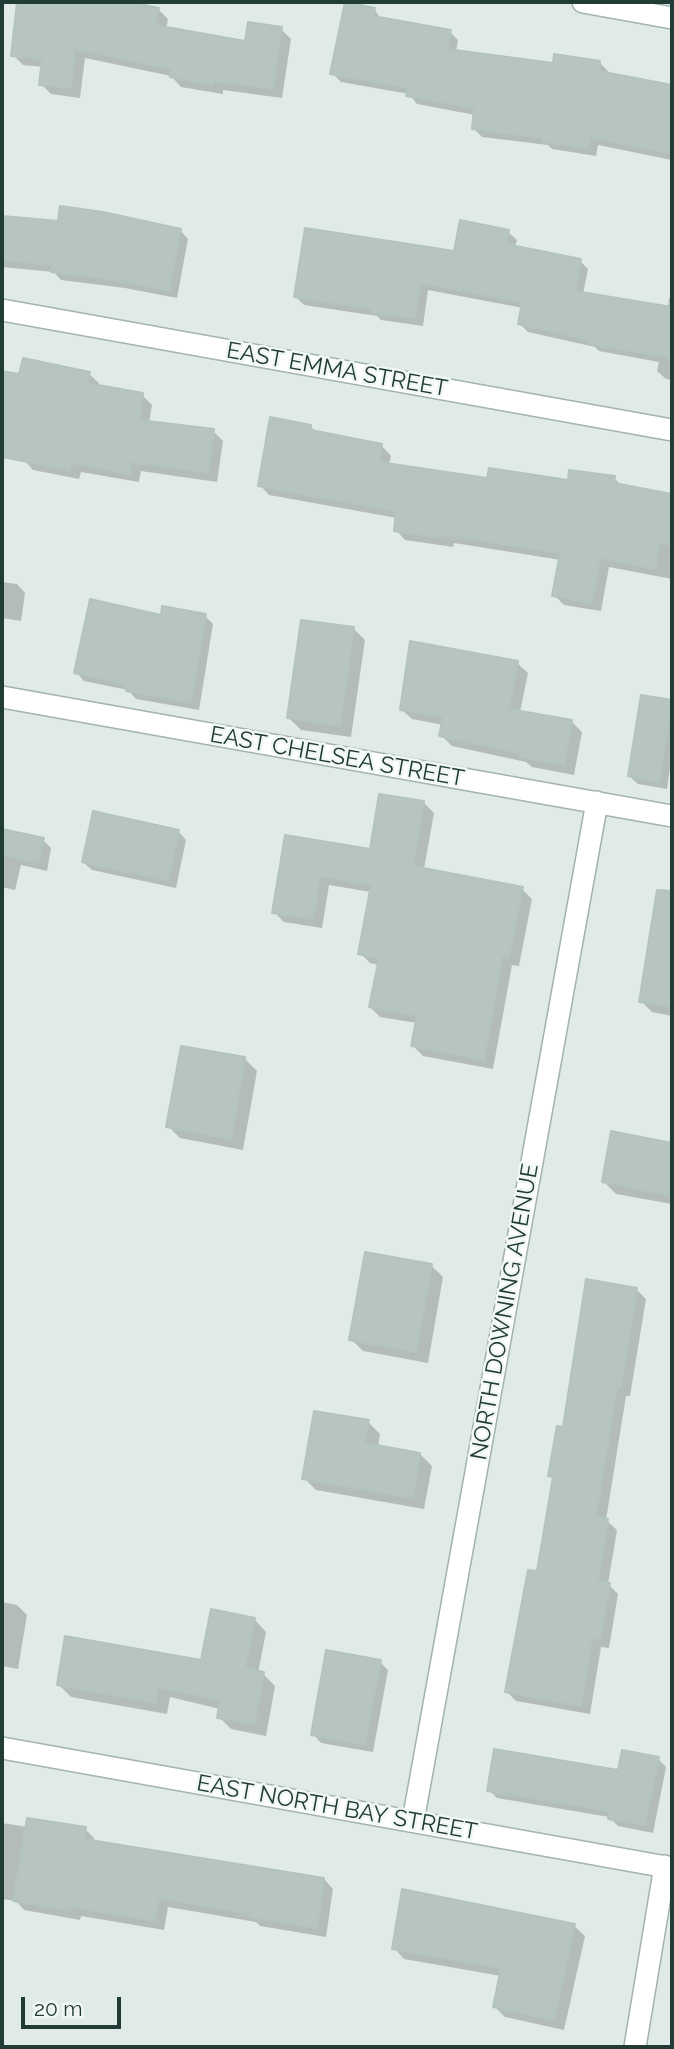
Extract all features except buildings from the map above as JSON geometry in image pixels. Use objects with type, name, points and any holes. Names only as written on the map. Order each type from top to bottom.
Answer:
[{"type":"street","points":[[583,2],[672,18]]},
{"type":"street","name":"EAST EMMA STREET","points":[[2,310],[672,430]]},
{"type":"street","name":"EAST CHELSEA STREET","points":[[2,697],[672,816]]},
{"type":"street","name":"NORTH DOWNING AVENUE","points":[[413,1821],[597,802]]},
{"type":"street","name":"EAST NORTH BAY STREET","points":[[2,1748],[668,1867]]},
{"type":"street","points":[[635,2047],[668,1867]]}]
